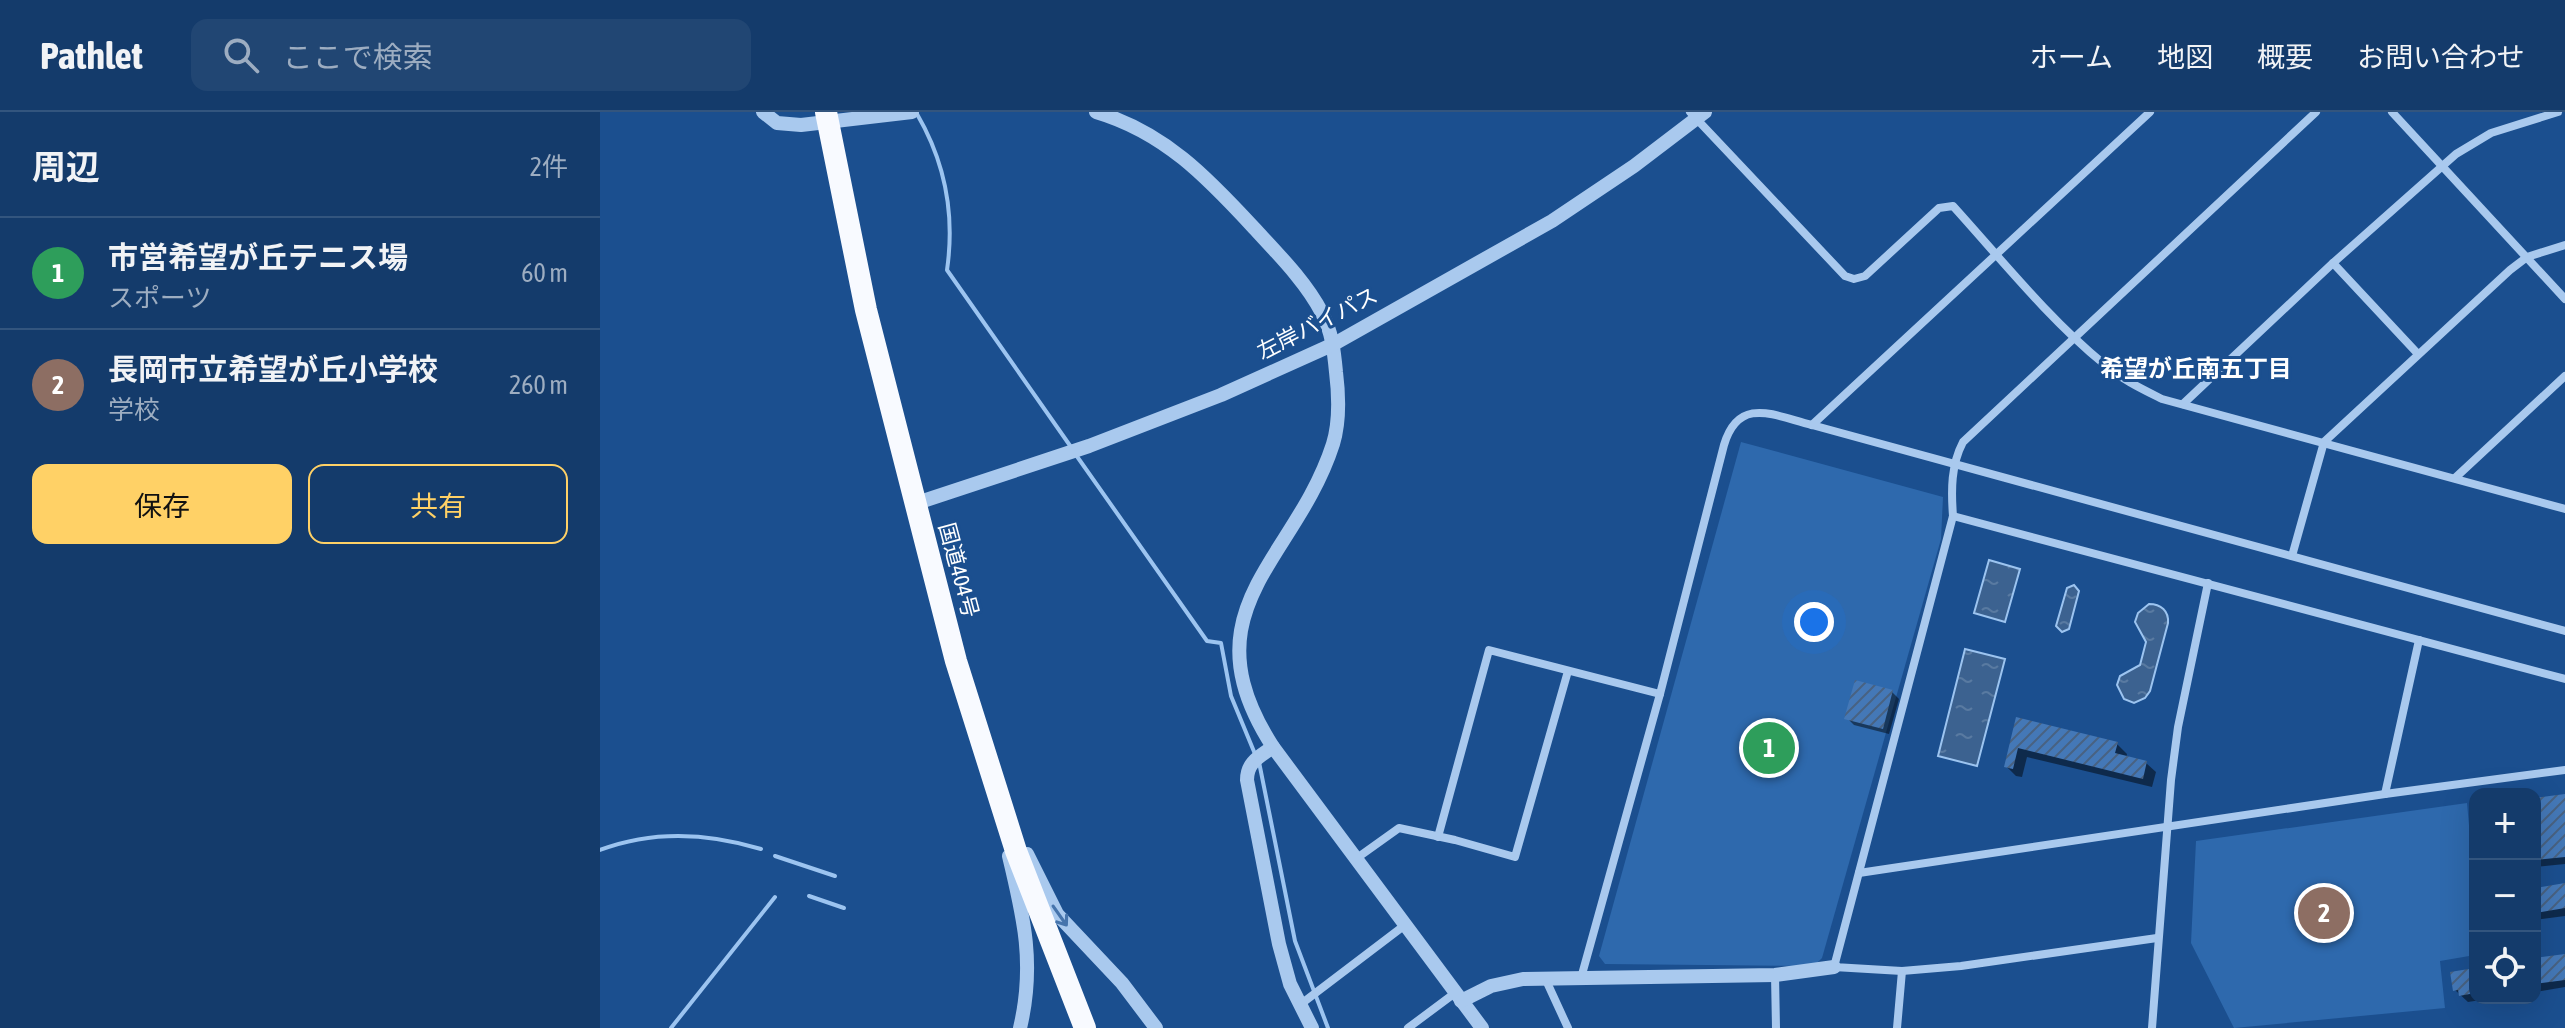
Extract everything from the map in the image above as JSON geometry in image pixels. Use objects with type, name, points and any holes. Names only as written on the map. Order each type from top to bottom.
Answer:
[{"type":"highway","name":"国道404号","points":[[827,118],[866,310],[956,661],[1016,851],[1085,1028]]},
{"type":"street","points":[[763,112],[783,125],[827,118],[912,112]]},
{"type":"street","points":[[1097,112],[1131,123],[1166,144],[1195,167],[1270,245],[1322,311],[1334,344],[1339,406],[1333,444],[1312,492],[1262,575],[1245,613],[1240,632],[1242,682],[1253,714],[1273,747],[1482,1028]]},
{"type":"street","points":[[1812,425],[2150,112]]},
{"type":"street","points":[[1834,967],[1953,516],[1951,491],[1954,465],[1963,442],[2316,112]]},
{"type":"street","points":[[2392,112],[2565,299]]},
{"type":"street","points":[[2183,404],[2442,166],[2491,133],[2558,112]]},
{"type":"street","points":[[1697,114],[1845,276],[1854,279],[1865,276],[1939,208],[1953,206],[2104,365],[2126,381],[2162,399],[2565,509]]},
{"type":"street","name":"左岸バイパス","points":[[914,504],[1089,446],[1221,395],[1334,344],[1552,221],[1634,166],[1697,114]]},
{"type":"street","points":[[2292,556],[2324,442],[2510,270],[2527,257],[2565,245]]},
{"type":"street","points":[[2333,263],[2418,354]]},
{"type":"street","points":[[2455,478],[2565,376]]},
{"type":"street","points":[[1581,978],[1660,694],[1727,435],[1741,417],[1753,411],[2565,631]]},
{"type":"street","points":[[1953,516],[2565,679]]},
{"type":"street","points":[[2152,1028],[2157,938],[2178,727],[2208,583]]},
{"type":"street","points":[[2385,794],[2419,640]]},
{"type":"street","points":[[1438,837],[1489,650],[1660,694]]},
{"type":"street","points":[[1357,858],[1399,828],[1515,857],[1568,671]]},
{"type":"street","points":[[982,743],[1026,930],[1028,985],[1020,1028]]},
{"type":"street","points":[[982,743],[1027,853],[1057,914],[1122,983],[1156,1028]]},
{"type":"street","points":[[1273,747],[1252,762],[1247,770],[1247,780],[1279,944],[1290,984],[1312,1028]]},
{"type":"street","points":[[1859,873],[2565,770]]},
{"type":"street","points":[[1301,1004],[1405,925]]},
{"type":"street","points":[[1408,1028],[1458,997],[1523,979],[1775,975],[1834,967],[1902,971],[2039,956],[2157,938]]},
{"type":"street","points":[[1897,1028],[1902,971]]},
{"type":"street","points":[[1775,975],[1776,1028]]},
{"type":"street","points":[[1545,978],[1568,1028]]},
{"type":"shaded area","points":[[1741,442],[1943,497],[1941,539],[1822,958],[1814,966],[1605,964],[1599,956]]},
{"type":"shaded area","points":[[2467,803],[2469,956],[2440,961],[2445,1008],[2234,1028],[2191,943],[2196,841]]},
{"type":"water","points":[[1989,560],[2020,569],[2005,622],[1974,613]]},
{"type":"water","points":[[2074,585],[2079,591],[2069,629],[2062,632],[2056,626],[2067,588]]},
{"type":"water","points":[[2149,604],[2163,609],[2168,623],[2150,691],[2145,698],[2134,703],[2124,699],[2117,685],[2120,676],[2140,665],[2146,642],[2135,622],[2138,613]]},
{"type":"water","points":[[1965,649],[2005,659],[1977,766],[1938,756]]},
{"type":"building","points":[[1855,680],[1893,690],[1883,729],[1844,719]]},
{"type":"building","points":[[2016,717],[2118,742],[2115,753],[2147,761],[2143,779],[2018,748],[2013,769],[2004,767]]},
{"type":"building","points":[[2565,794],[2565,857],[2541,859],[2541,797]]},
{"type":"building","points":[[2565,883],[2565,908],[2541,912],[2541,887]]},
{"type":"building","points":[[2565,954],[2565,980],[2541,983],[2541,957]]},
{"type":"building","points":[[2469,969],[2469,994],[2459,996],[2458,990],[2453,991],[2450,972]]},
{"type":"waterway","points":[[917,114],[935,151],[946,189],[950,229],[947,270],[1071,447]]},
{"type":"waterway","points":[[1076,455],[1207,641],[1221,643],[1231,696],[1255,754]]},
{"type":"waterway","points":[[1259,762],[1295,941],[1328,1028]]},
{"type":"waterway","points":[[600,850],[640,839],[680,836],[721,840],[761,849]]},
{"type":"waterway","points":[[775,856],[835,876]]},
{"type":"waterway","points":[[809,896],[844,908]]},
{"type":"waterway","points":[[671,1028],[775,897]]},
{"type":"place","name":"市営希望が丘テニス場","points":[[1769,748]]},
{"type":"place","name":"長岡市立希望が丘小学校","points":[[2324,913]]},
{"type":"district","name":"希望が丘南五丁目","points":[[2196,369]]}]
